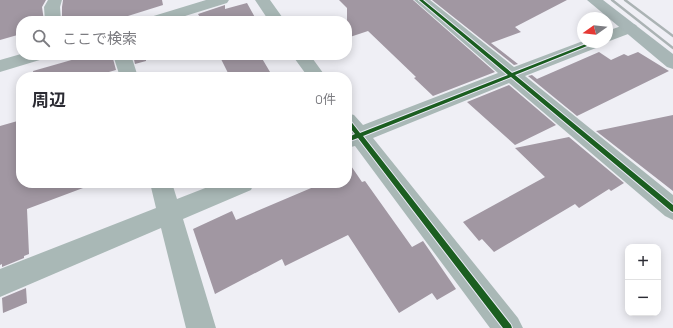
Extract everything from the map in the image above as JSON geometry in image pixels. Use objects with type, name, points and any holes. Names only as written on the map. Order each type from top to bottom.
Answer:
[{"type":"street","points":[[53,16],[52,7],[55,0]]},
{"type":"street","points":[[169,16],[222,0]]},
{"type":"street","points":[[262,0],[273,16]]},
{"type":"street","points":[[421,0],[673,209]]},
{"type":"street","points":[[594,0],[673,62]]},
{"type":"street","points":[[613,35],[630,28]]},
{"type":"street","points":[[352,132],[512,75],[580,48]]},
{"type":"street","points":[[0,66],[20,60]]},
{"type":"street","points":[[124,60],[127,72]]},
{"type":"street","points":[[305,60],[313,72]]},
{"type":"street","points":[[352,133],[508,328]]},
{"type":"street","points":[[162,188],[201,328]]},
{"type":"street","points":[[0,283],[231,188]]},
{"type":"building","points":[[0,0],[46,0],[42,7],[43,16],[16,16],[16,35],[0,40]]},
{"type":"building","points":[[63,0],[162,0],[163,5],[128,16],[62,16]]},
{"type":"building","points":[[339,0],[413,0],[495,72],[433,96],[414,78],[416,77],[368,31],[352,36],[352,16],[347,16],[347,8]]},
{"type":"building","points":[[432,0],[567,0],[515,27],[521,32],[491,43],[518,64],[514,65]]},
{"type":"building","points":[[247,3],[254,16],[199,16],[198,14],[225,5],[225,9]]},
{"type":"building","points":[[599,52],[611,60],[624,54],[628,56],[638,52],[669,71],[577,116],[528,76],[532,75],[537,79]]},
{"type":"building","points":[[72,60],[113,60],[116,70],[109,72],[33,71]]},
{"type":"building","points":[[134,60],[146,60],[146,61],[135,64]]},
{"type":"building","points":[[222,60],[263,60],[270,72],[228,72]]},
{"type":"building","points":[[509,85],[556,125],[515,145],[467,102]]},
{"type":"building","points":[[673,115],[673,191],[596,131]]},
{"type":"building","points":[[16,121],[16,188],[83,188],[27,209],[29,254],[24,256],[24,258],[2,267],[2,264],[0,265],[0,126]]},
{"type":"building","points":[[569,137],[624,183],[611,191],[609,189],[579,208],[575,204],[494,252],[482,239],[479,241],[463,222],[545,177],[515,148]]},
{"type":"building","points":[[352,167],[362,182],[365,181],[412,247],[423,241],[456,289],[437,300],[432,293],[399,313],[348,235],[285,266],[282,259],[215,294],[193,229],[232,211],[236,220],[311,188],[352,188]]},
{"type":"building","points":[[26,288],[27,303],[3,313],[2,298]]},
{"type":"railway","points":[[612,0],[673,48]]},
{"type":"railway","points":[[625,0],[673,36]]},
{"type":"cycle path","points":[[421,0],[673,209]]},
{"type":"cycle path","points":[[352,138],[580,48]]},
{"type":"cycle path","points":[[352,126],[508,328]]}]
